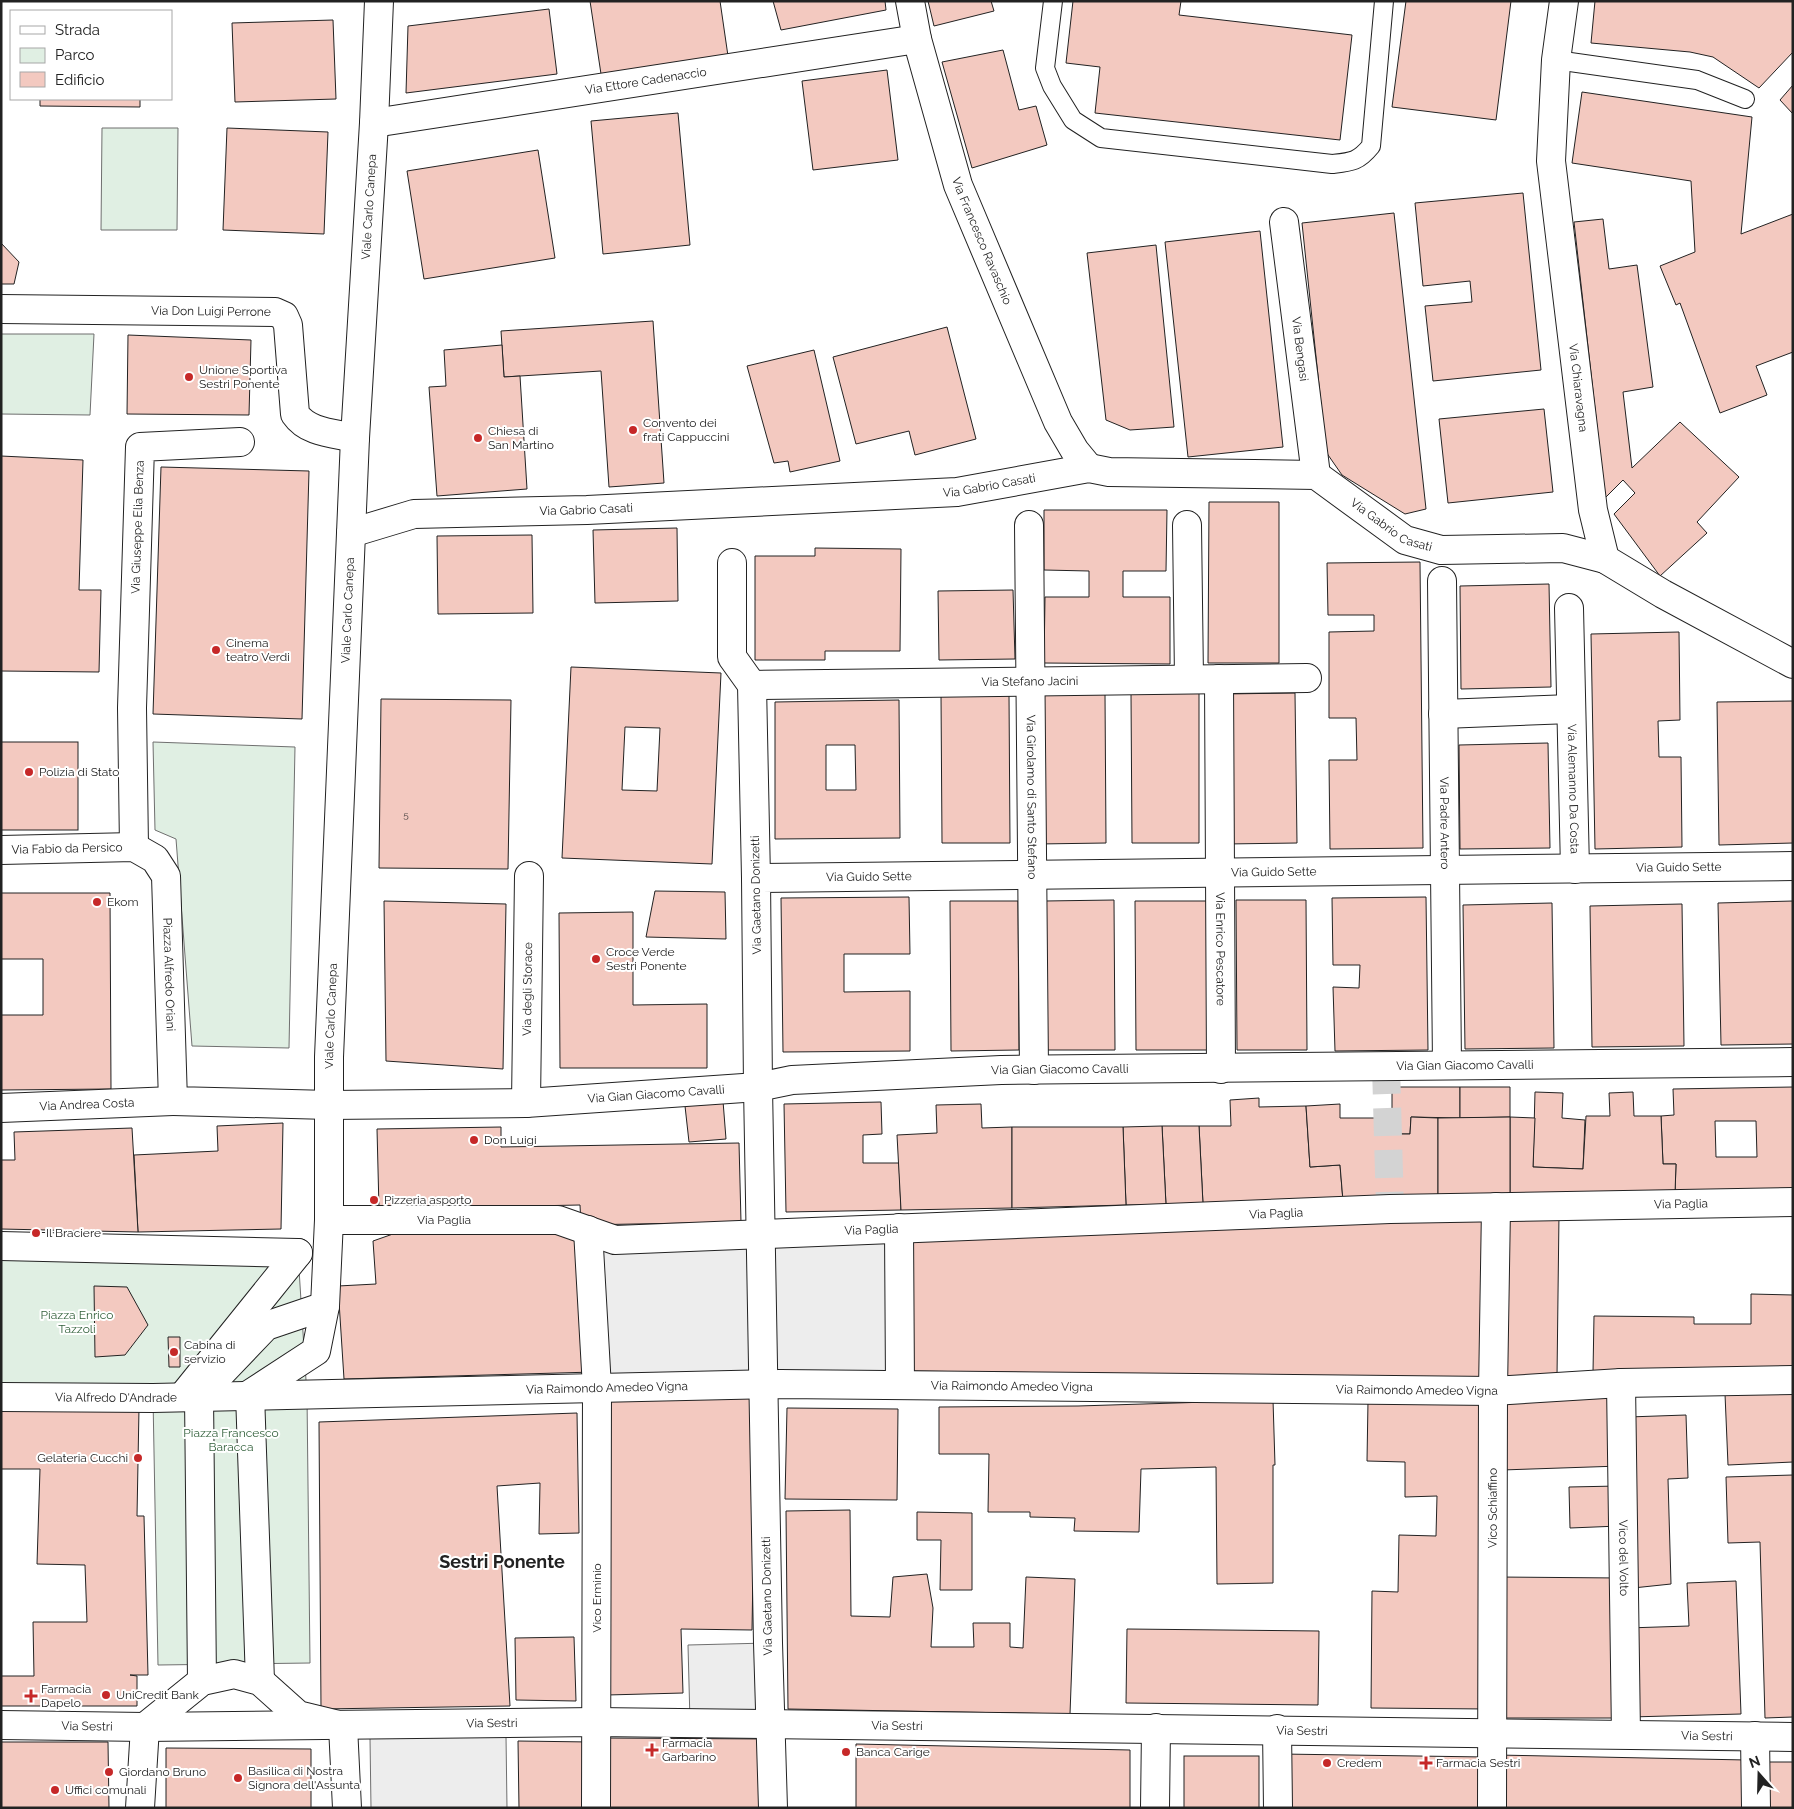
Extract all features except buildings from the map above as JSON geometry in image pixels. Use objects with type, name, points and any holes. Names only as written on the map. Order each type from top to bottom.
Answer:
[{"type":"street","name":"Viale Carlo Canepa","points":[[241,1395],[316,1351],[325,1306],[329,1220],[329,1105],[351,533],[379,1]]},
{"type":"street","name":"Via Francesco Ravaschio","points":[[910,1],[917,39],[958,185],[1058,422],[1075,451],[1089,468]]},
{"type":"street","name":"Via Chiaravagna","points":[[1564,1],[1556,60],[1551,161],[1593,510],[1605,559]]},
{"type":"street","name":"Via Ettore Cadenaccio","points":[[374,123],[917,39]]},
{"type":"street","name":"Via Bengasi","points":[[1284,222],[1316,475]]},
{"type":"street","name":"Via Don Luigi Perrone","points":[[1,309],[275,312],[284,316],[288,325],[295,414],[302,423],[310,428],[355,438]]},
{"type":"street","name":"Via Giuseppe Elia Benza","points":[[134,847],[132,708],[140,446],[240,442]]},
{"type":"street","name":"Via Gabrio Casati","points":[[351,533],[414,514],[587,510],[958,492],[1089,468],[1110,472],[1316,475],[1405,540],[1442,550],[1563,548],[1605,559]]},
{"type":"street","name":"Via Girolamo di Santo Stefano","points":[[1029,525],[1034,1070]]},
{"type":"street","points":[[1187,525],[1188,680]]},
{"type":"street","points":[[1605,559],[1663,594],[1793,664]]},
{"type":"street","points":[[732,563],[732,657],[752,685]]},
{"type":"street","name":"Via Padre Antero","points":[[1442,581],[1447,1065]]},
{"type":"street","name":"Via Alemanno Da Costa","points":[[1569,608],[1574,869]]},
{"type":"street","name":"Via Stefano Jacini","points":[[752,685],[1308,678]]},
{"type":"street","name":"Via Enrico Pescatore","points":[[1219,679],[1222,1068]]},
{"type":"street","name":"Via Gaetano Donizetti","points":[[752,685],[758,1087],[773,1808]]},
{"type":"street","name":"Via Alemanno Da Costa","points":[[1443,714],[1571,710]]},
{"type":"street","name":"Via Fabio da Persico","points":[[1,850],[134,847]]},
{"type":"street","name":"Piazza Alfredo Oriani","points":[[134,847],[155,859],[166,876],[173,1102]]},
{"type":"street","name":"Via Guido Sette","points":[[756,878],[1793,866]]},
{"type":"street","name":"Via degli Storace","points":[[526,1103],[529,876]]},
{"type":"street","name":"Via Gian Giacomo Cavalli","points":[[329,1105],[526,1103],[758,1087],[792,1080],[1034,1070],[1793,1062]]},
{"type":"street","points":[[173,1102],[329,1105]]},
{"type":"street","name":"Via Andrea Costa","points":[[1,1108],[173,1102]]},
{"type":"street","name":"Via Paglia","points":[[329,1220],[558,1220],[615,1240],[1390,1209],[1793,1202]]},
{"type":"street","name":"Vico Schiaffino","points":[[1492,1808],[1493,1391],[1496,1207]]},
{"type":"street","points":[[899,1228],[900,1386]]},
{"type":"street","name":"Vico Erminio","points":[[588,1230],[596,1388],[596,1808]]},
{"type":"street","points":[[1,1246],[298,1252],[191,1396],[202,1681]]},
{"type":"street","points":[[191,1396],[266,1326],[325,1306]]},
{"type":"street","name":"Via Raimondo Amedeo Vigna","points":[[241,1395],[765,1384],[1493,1391],[1622,1383],[1793,1380]]},
{"type":"street","name":"Vico del Volto","points":[[1622,1383],[1626,1734]]},
{"type":"street","points":[[241,1395],[260,1681]]},
{"type":"street","name":"Via Alfredo D'Andrade","points":[[1,1397],[241,1395]]},
{"type":"street","points":[[140,1808],[145,1728],[202,1681],[234,1674],[260,1681],[298,1714],[343,1726],[347,1808]]},
{"type":"street","name":"Via Sestri","points":[[1,1725],[145,1728],[343,1726],[454,1730],[596,1722],[770,1723],[1793,1737]]},
{"type":"street","points":[[1155,1808],[1156,1728]]},
{"type":"street","points":[[1277,1730],[1278,1808]]},
{"type":"street","points":[[1755,1736],[1756,1808]]},
{"type":"lane","points":[[1053,1],[1045,68],[1052,86],[1073,120],[1087,131],[1101,138],[1332,164],[1362,158],[1371,146],[1384,1]]},
{"type":"lane","points":[[1556,60],[1697,80],[1745,99]]},
{"type":"green space","points":[[102,128],[178,128],[177,230],[101,230]]},
{"type":"green space","points":[[1,334],[94,334],[90,415],[1,414]]},
{"type":"green space","points":[[153,742],[295,747],[289,1048],[192,1046],[176,839],[155,830]]},
{"type":"green space","name":"Piazza Francesco Baracca","points":[[1,1246],[298,1253],[307,1396],[310,1663],[158,1665],[153,1398],[1,1397]]},
{"type":"shaded area","points":[[893,1239],[896,1375],[600,1381],[595,1250]]},
{"type":"shaded area","points":[[768,1643],[770,1723],[690,1722],[688,1645]]},
{"type":"shaded area","points":[[506,1736],[507,1808],[371,1808],[370,1738]]},
{"type":"tunnel","points":[[1386,1066],[1390,1209]]},
{"type":"place","name":"Unione Sportiva Sestri Ponente","points":[[189,377]]},
{"type":"place","name":"Convento dei frati Cappuccini","points":[[633,430]]},
{"type":"place","name":"Chiesa di San Martino","points":[[478,438]]},
{"type":"place","name":"Cinema teatro Verdi","points":[[216,650]]},
{"type":"place","name":"Polizia di Stato","points":[[29,772]]},
{"type":"place","name":"Ekom","points":[[97,902]]},
{"type":"place","name":"Croce Verde Sestri Ponente","points":[[596,959]]},
{"type":"place","name":"Don Luigi","points":[[474,1140]]},
{"type":"place","name":"Pizzeria asporto","points":[[374,1200]]},
{"type":"place","name":"Il Braciere","points":[[36,1233]]},
{"type":"place","name":"Cabina di servizio","points":[[174,1352]]},
{"type":"place","name":"Gelateria Cucchi","points":[[138,1458]]},
{"type":"place","name":"UniCredit Bank","points":[[106,1695]]},
{"type":"place","name":"Farmacia Dapelo","points":[[31,1696]]},
{"type":"place","name":"Farmacia Garbarino","points":[[652,1750]]},
{"type":"place","name":"Banca Carige","points":[[846,1752]]},
{"type":"place","name":"Credem","points":[[1327,1763]]},
{"type":"place","name":"Farmacia Sestri","points":[[1426,1763]]},
{"type":"place","name":"Giordano Bruno","points":[[109,1772]]},
{"type":"place","name":"Basilica di Nostra Signora dell'Assunta","points":[[238,1778]]},
{"type":"place","name":"Uffici comunali","points":[[55,1790]]},
{"type":"district","name":"Sestri Ponente","points":[[502,1562]]},
{"type":"park label","name":"Piazza Enrico Tazzoli","points":[[77,1322]]}]
